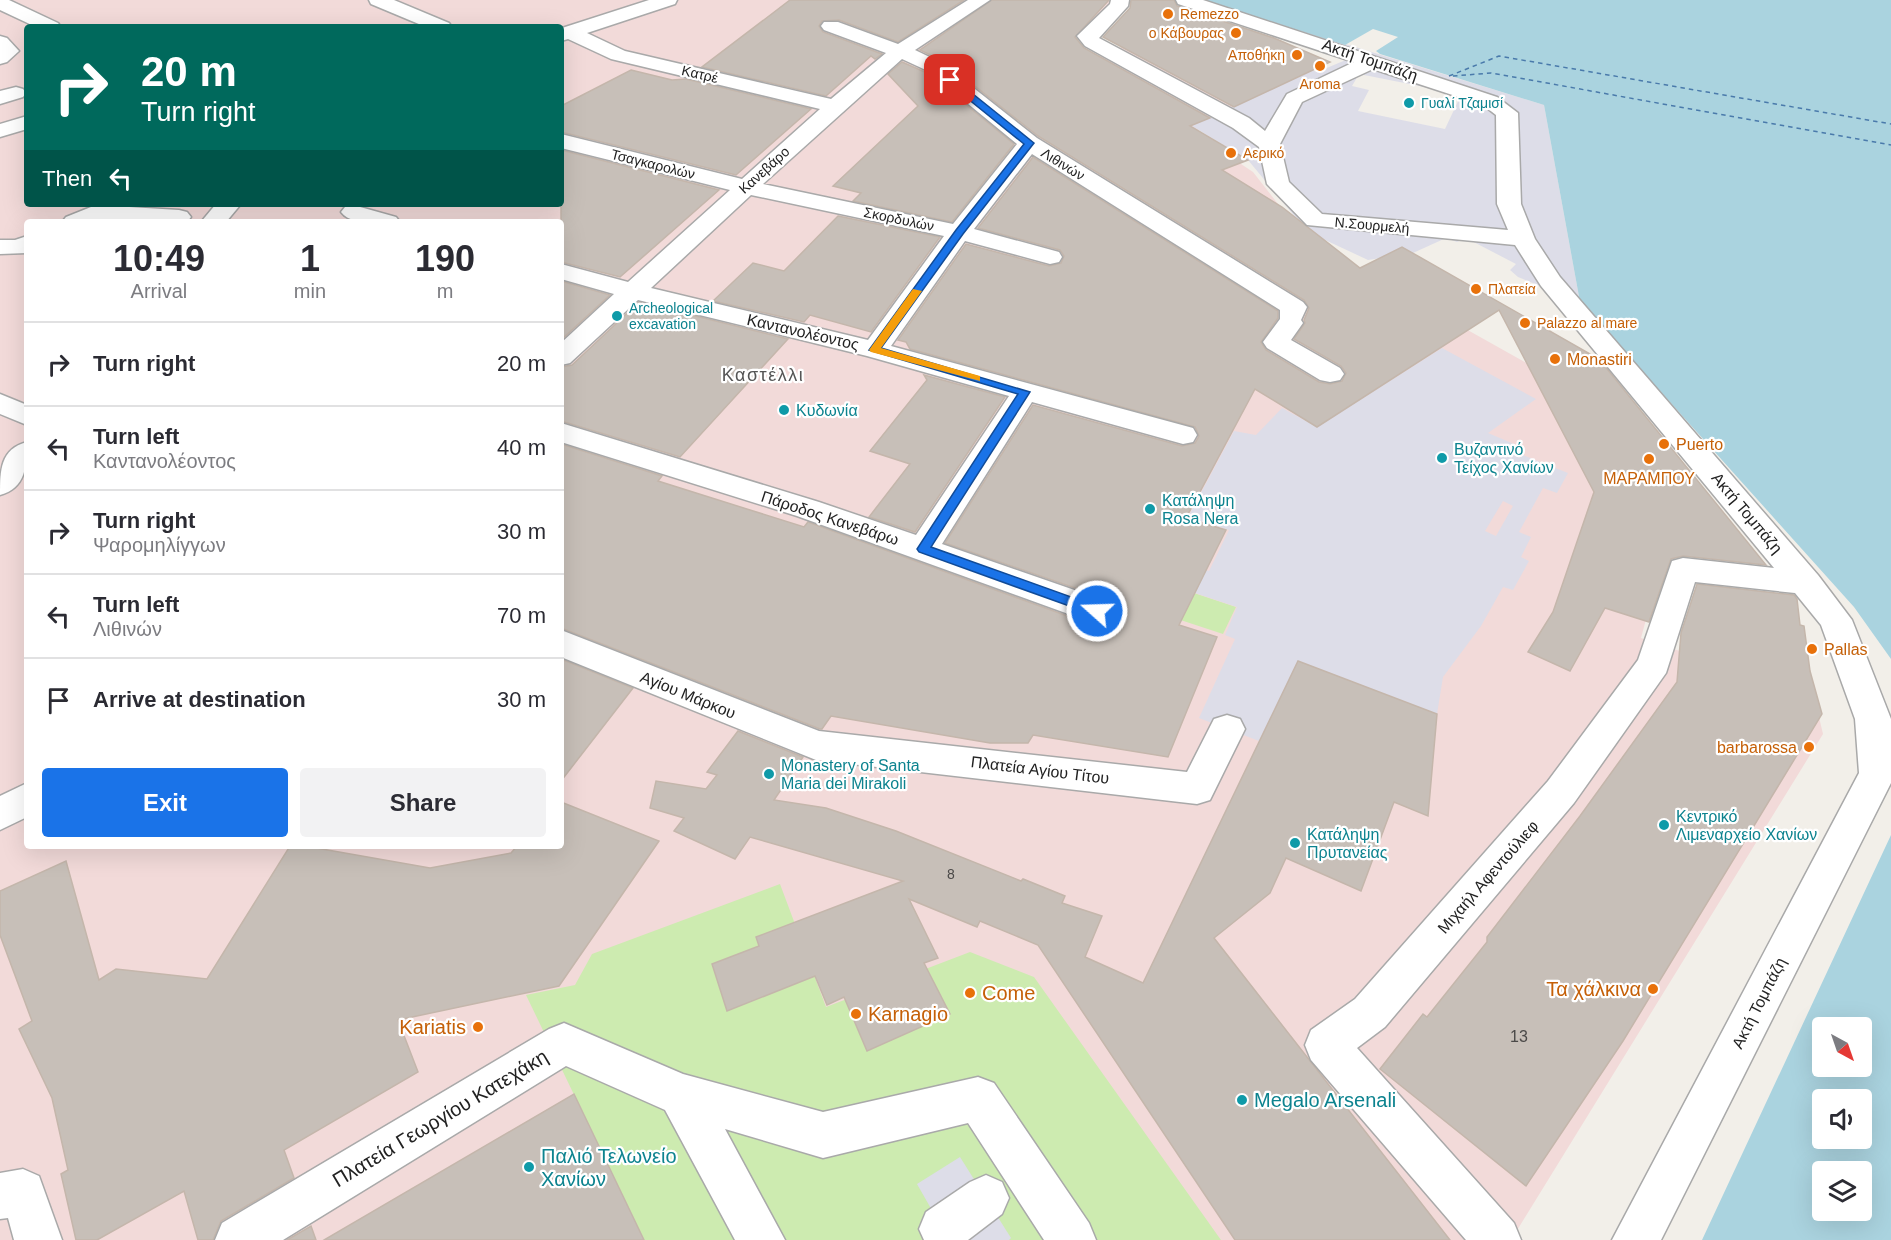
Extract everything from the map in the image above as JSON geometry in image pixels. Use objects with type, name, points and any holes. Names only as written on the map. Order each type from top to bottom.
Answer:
[{"type":"street","points":[[378,0],[435,24]]},
{"type":"street","name":"Κανεβάρο","points":[[564,354],[630,291],[835,106],[900,51],[981,0]]},
{"type":"street","points":[[1120,0],[1119,6],[1088,36],[1092,42],[1241,123],[1269,144],[1294,98],[1373,61]]},
{"type":"street","name":"Ακτή Τομπάζη","points":[[1185,0],[1490,101],[1507,113],[1509,204],[1523,239],[1550,281],[1836,620],[1873,719],[1877,774],[1636,1240]]},
{"type":"street","points":[[565,33],[653,2]]},
{"type":"street","points":[[0,3],[45,24]]},
{"type":"street","name":"Λιθινών","points":[[831,26],[900,51],[934,67],[1029,143],[1292,315],[1276,342],[1330,374]]},
{"type":"street","name":"Κατρέ","points":[[565,33],[618,55],[835,106]]},
{"type":"street","points":[[0,42],[9,51],[0,58]]},
{"type":"street","points":[[0,131],[24,123]]},
{"type":"street","name":"Τσαγκαρολών","points":[[564,142],[746,187]]},
{"type":"street","points":[[875,350],[959,232],[1029,143]]},
{"type":"street","name":"Ν.Σουρμελή","points":[[1269,144],[1278,184],[1315,220],[1523,239]]},
{"type":"street","name":"Σκορδυλών","points":[[746,187],[959,232],[1050,256]]},
{"type":"street","points":[[216,219],[226,207]]},
{"type":"street","points":[[81,219],[96,212],[179,217]]},
{"type":"street","points":[[353,212],[378,219]]},
{"type":"street","points":[[0,247],[20,247],[24,245]]},
{"type":"street","name":"Καντανολέοντος","points":[[564,272],[630,291],[875,350],[1183,435]]},
{"type":"street","points":[[923,549],[1025,392]]},
{"type":"street","points":[[0,403],[24,415]]},
{"type":"street","name":"Πάροδος Κανεβάρω","points":[[564,433],[808,509],[1097,611]]},
{"type":"street","points":[[0,485],[24,455]]},
{"type":"street","name":"Μιχαήλ Αφεντούλιεφ","points":[[1497,1240],[1326,1045],[1370,1013],[1561,792],[1654,664],[1683,569],[1807,583]]},
{"type":"street","name":"Αγίου Μάρκου","points":[[564,644],[816,745]]},
{"type":"street","name":"Πλατεία Αγίου Τίτου","points":[[816,745],[1197,789],[1227,729]]},
{"type":"street","points":[[0,814],[24,801]]},
{"type":"street","name":"Πλατεία Γεωργίου Κατεχάκη","points":[[239,1240],[564,1044],[681,1095],[823,1135],[978,1099],[1072,1240]]},
{"type":"street","points":[[681,1095],[762,1240]]},
{"type":"street","points":[[0,1196],[23,1192],[38,1240]]},
{"type":"street","points":[[943,1229],[986,1198]]},
{"type":"shaded area","points":[[0,0],[1121,0],[1084,30],[1066,39],[1096,58],[1131,43],[1321,81],[1193,132],[1253,172],[1314,250],[1366,273],[1601,405],[1664,553],[1641,638],[1814,696],[1823,734],[1511,1240],[0,1240]]},
{"type":"shaded area","points":[[1203,0],[1544,105],[1580,302],[1518,277],[1510,270],[1516,264],[1466,238],[1457,242],[1446,238],[1413,253],[1368,260],[1323,239],[1297,219],[1248,160],[1192,126],[1312,70],[1317,72],[1353,57]],"holes":[[[1359,74],[1460,94],[1445,129],[1358,111],[1369,90],[1352,86]]]},
{"type":"shaded area","points":[[1442,348],[1536,399],[1488,433],[1514,444],[1510,450],[1568,473],[1557,493],[1543,488],[1519,532],[1531,537],[1521,557],[1529,561],[1513,590],[1503,587],[1481,626],[1443,677],[1437,714],[1298,661],[1259,741],[1199,718],[1235,639],[1225,635],[1237,607],[1156,580],[1167,558],[1209,571],[1229,530],[1188,517],[1234,431],[1256,435],[1282,408],[1317,427]],"holes":[[[1503,501],[1513,506],[1496,536],[1485,531]]]},
{"type":"shaded area","points":[[960,1157],[1011,1238],[1009,1240],[949,1240],[917,1184]]},
{"type":"green space","points":[[1155,580],[1236,607],[1223,634],[1141,607]]},
{"type":"green space","points":[[780,884],[826,1007],[970,952],[1034,977],[1221,1240],[644,1240],[526,995],[575,985],[592,954]]},
{"type":"water","points":[[1203,0],[1891,0],[1891,659],[1854,607],[1580,302],[1544,105],[1380,54],[1376,51],[1398,37],[1373,29],[1345,45]]},
{"type":"water","points":[[1891,835],[1891,1240],[1702,1240]]},
{"type":"building","points":[[790,0],[964,0],[898,42],[839,20],[822,21],[819,26],[823,32],[882,54],[875,59],[871,56],[826,96],[702,67]]},
{"type":"building","points":[[992,0],[1109,0],[1075,37],[1084,48],[1210,118],[1190,126],[1248,160],[1222,170],[1282,207],[1360,268],[1402,247],[1599,359],[1766,565],[1683,556],[1671,559],[1649,622],[1605,608],[1570,671],[1528,652],[1553,612],[1594,492],[1499,310],[1317,427],[1255,389],[1186,518],[1226,530],[1179,625],[1217,637],[1168,757],[1033,735],[1028,743],[990,743],[831,716],[820,729],[564,629],[564,445],[662,476],[658,481],[804,527],[808,522],[1084,622],[1098,625],[1111,621],[1115,610],[1110,600],[945,543],[1033,405],[1182,446],[1195,443],[1199,436],[1195,427],[910,349],[906,342],[898,340],[966,244],[1049,266],[1061,263],[1064,256],[1060,250],[978,228],[1033,157],[1278,311],[1278,318],[1261,342],[1266,350],[1319,382],[1330,384],[1342,381],[1346,373],[1341,366],[1294,339],[1305,323],[1309,308],[1304,300],[1038,136],[943,61],[920,50]]},
{"type":"building","points":[[1131,0],[1174,0],[1177,6],[1274,38],[1330,62],[1234,107],[1103,37],[1130,8]]},
{"type":"building","points":[[902,62],[927,73],[1014,144],[952,222],[853,201],[861,193],[833,186],[918,106],[888,74]]},
{"type":"building","points":[[631,70],[672,80],[686,79],[811,109],[736,175],[564,133],[564,104]]},
{"type":"building","points":[[564,151],[719,190],[620,277],[564,263],[564,219],[561,219],[561,207],[564,207]]},
{"type":"building","points":[[838,216],[940,237],[871,332],[810,315],[804,322],[713,301],[753,263],[784,271]]},
{"type":"building","points":[[564,282],[610,295],[564,337]]},
{"type":"building","points":[[639,302],[788,339],[680,457],[564,422],[564,366],[572,365]]},
{"type":"building","points":[[924,375],[1005,397],[915,532],[869,517],[910,464],[870,451],[927,380]]},
{"type":"building","points":[[1697,584],[1794,595],[1797,599],[1800,625],[1804,626],[1810,671],[1822,714],[1623,1041],[1526,1186],[1380,1069],[1423,1014],[1427,1017],[1487,942],[1487,937],[1580,816],[1677,682],[1681,633]]},
{"type":"building","points":[[564,660],[633,688],[564,777]]},
{"type":"building","points":[[1298,661],[1437,714],[1428,816],[1394,802],[1361,891],[1286,858],[1270,893],[1214,938],[1450,1240],[1235,1240],[1038,945],[980,921],[977,927],[909,899],[938,958],[924,963],[950,1014],[867,1051],[844,997],[827,1005],[815,976],[727,1011],[712,964],[759,946],[756,937],[903,881],[750,837],[735,859],[674,831],[684,818],[650,808],[656,781],[706,789],[717,775],[707,772],[738,731],[803,757],[774,800],[826,808],[896,831],[1065,896],[1062,903],[1102,916],[1085,957],[1143,983]]},
{"type":"building","points":[[564,803],[659,841],[559,986],[398,1020],[418,1072],[284,1150],[294,1178],[221,1221],[213,1240],[198,1240],[184,1191],[97,1240],[76,1240],[61,1174],[68,1170],[52,1098],[19,1029],[32,1021],[0,935],[0,891],[66,861],[99,980],[116,969],[207,979],[288,849],[322,849],[430,868],[511,853],[514,849],[564,849]]},
{"type":"building","name":"Παλιό Τελωνείο Χανίων","points":[[574,1094],[644,1240],[324,1240]]},
{"type":"building","points":[[311,1226],[316,1240],[287,1240]]},
{"type":"ferry route","points":[[1449,76],[1499,56],[1891,124]]},
{"type":"ferry route","points":[[1453,76],[1491,73],[1891,145]]},
{"type":"slow traffic","points":[[917,291],[875,350],[976,378]]},
{"type":"place","name":"Remezzo","points":[[1168,14]]},
{"type":"place","name":"ο Κάβουρας","points":[[1236,33]]},
{"type":"place","name":"Αποθήκη","points":[[1297,55]]},
{"type":"place","name":"Aroma","points":[[1320,66]]},
{"type":"place","name":"Γυαλί Τζαμισί","points":[[1409,103]]},
{"type":"place","name":"Αερικό","points":[[1231,153]]},
{"type":"place","name":"Πλατεία","points":[[1476,289]]},
{"type":"place","name":"Archeological excavation","points":[[617,316]]},
{"type":"place","name":"Palazzo al mare","points":[[1525,323]]},
{"type":"place","name":"Monastiri","points":[[1555,359]]},
{"type":"place","name":"Κυδωνία","points":[[784,410]]},
{"type":"place","name":"Puerto","points":[[1664,444]]},
{"type":"place","name":"Βυζαντινό Τείχος Χανίων","points":[[1442,458]]},
{"type":"place","name":"ΜΑΡΑΜΠΟΥ","points":[[1649,459]]},
{"type":"place","name":"Κατάληψη Rosa Nera","points":[[1150,509]]},
{"type":"place","name":"Pallas","points":[[1812,649]]},
{"type":"place","name":"barbarossa","points":[[1809,747]]},
{"type":"place","name":"Monastery of Santa Maria dei Mirakoli","points":[[769,774]]},
{"type":"place","name":"Κεντρικό Λιμεναρχείο Χανίων","points":[[1664,825]]},
{"type":"place","name":"Κατάληψη Πρυτανείας","points":[[1295,843]]},
{"type":"place","name":"Τα χάλκινα","points":[[1653,989]]},
{"type":"place","name":"Come","points":[[970,993]]},
{"type":"place","name":"Karnagio","points":[[856,1014]]},
{"type":"place","name":"Kariatis","points":[[478,1027]]},
{"type":"place","name":"Megalo Arsenali","points":[[1242,1100]]},
{"type":"place","name":"Παλιό Τελωνείο Χανίων","points":[[529,1167]]},
{"type":"district","name":"Καστέλλι","points":[[763,375]]},
{"type":"route","points":[[950,80],[1029,143],[959,232],[875,350],[1025,392],[923,549],[1097,611]]}]
